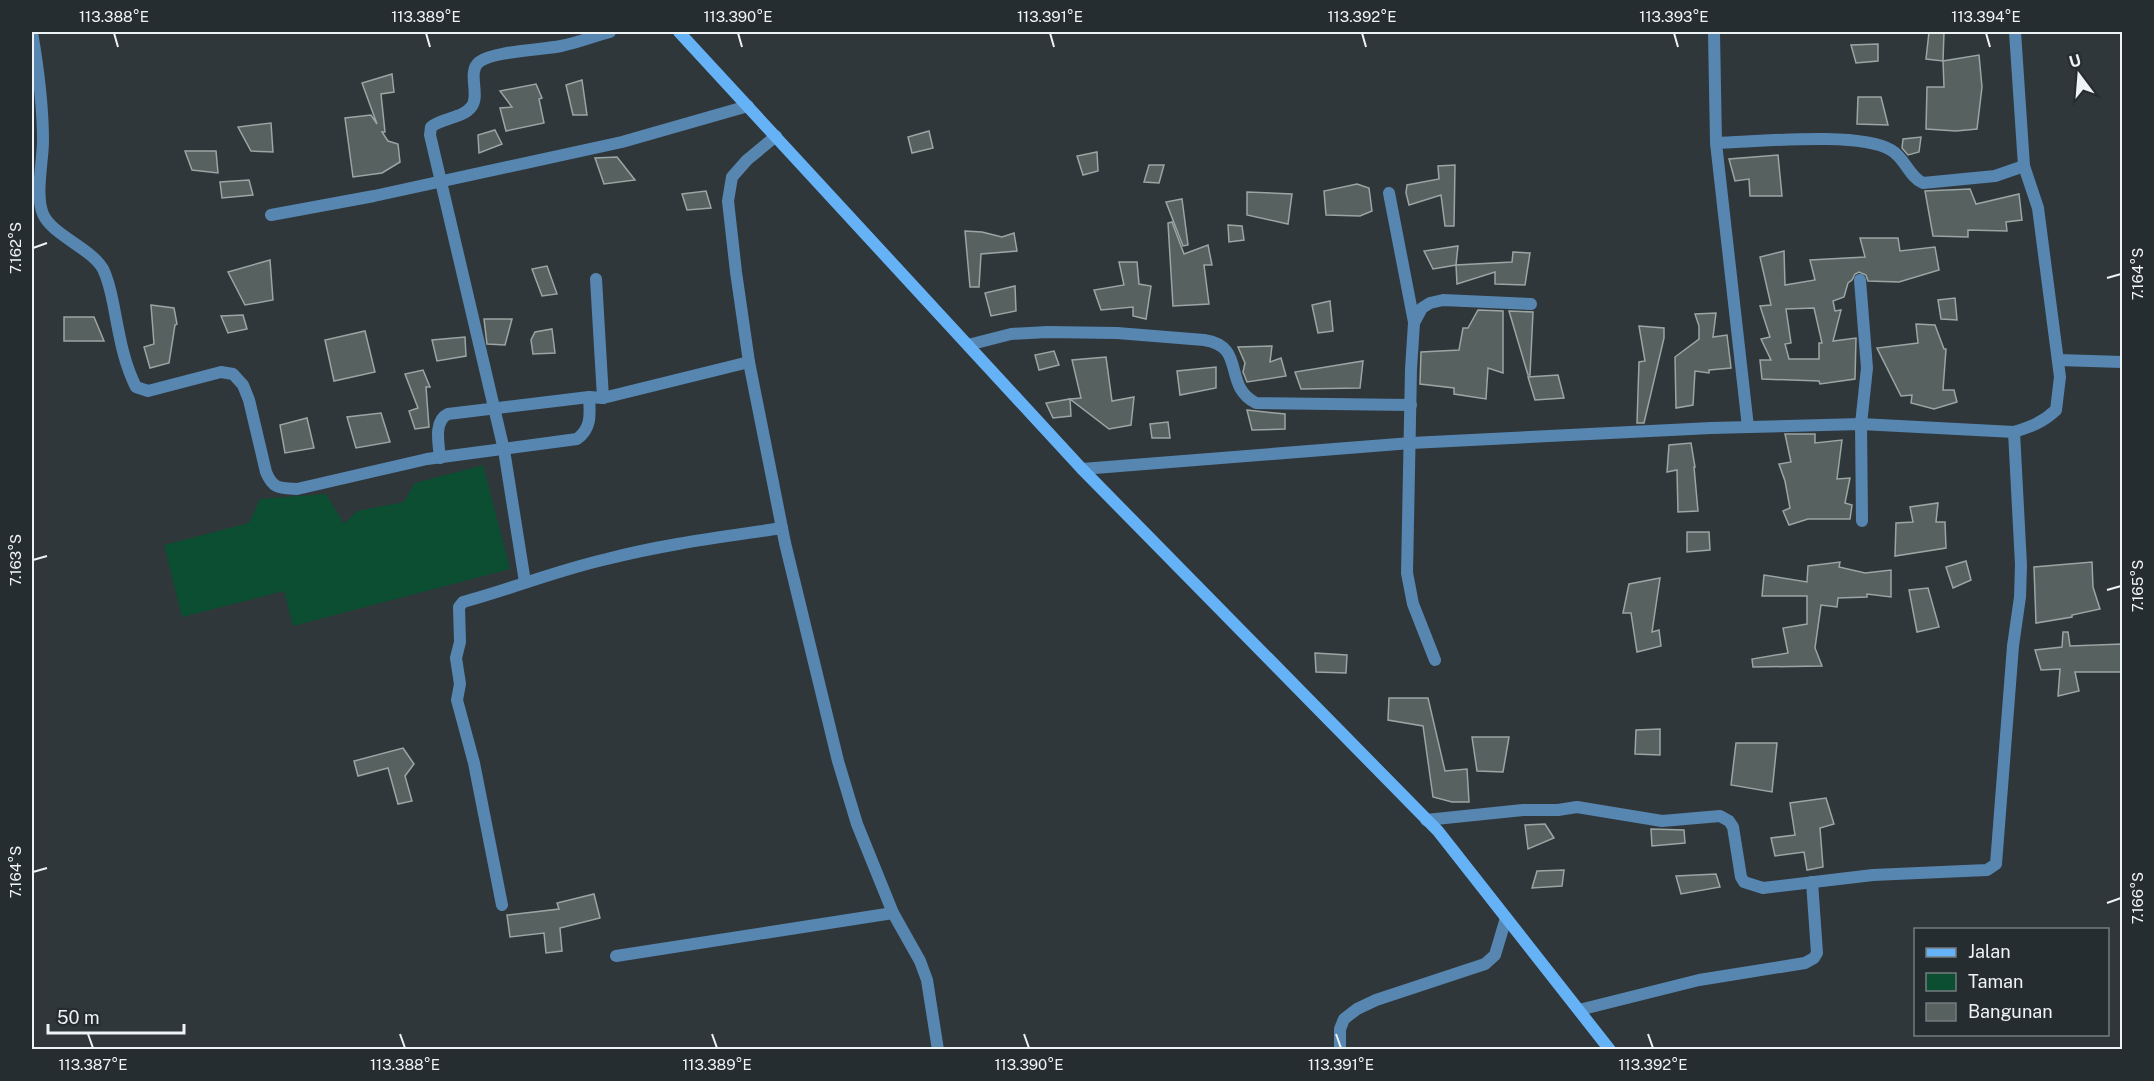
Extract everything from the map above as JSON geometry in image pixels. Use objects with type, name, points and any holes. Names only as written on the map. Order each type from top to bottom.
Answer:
[{"type":"main road","points":[[679,32],[1082,469],[1426,820],[1610,1050]]},
{"type":"street","points":[[525,582],[504,450],[431,147],[431,127],[438,121],[467,112],[472,106],[475,101],[474,69],[476,64],[502,54],[562,46],[610,32]]},
{"type":"street","points":[[1714,32],[1716,143],[1748,427]]},
{"type":"street","points":[[1082,469],[1411,442],[1748,427],[1861,424],[2014,432],[2045,420],[2056,410],[2060,377],[2038,208],[2024,166],[2015,32]]},
{"type":"street","points":[[32,34],[43,140],[40,201],[43,215],[102,267],[109,282],[123,356],[136,387],[148,391],[220,372],[233,374],[243,385],[249,400],[270,482],[279,488],[297,489],[440,458],[577,439],[585,433],[591,418],[589,397]]},
{"type":"street","points":[[271,215],[374,196],[622,142],[748,106]]},
{"type":"street","points":[[776,136],[747,160],[732,177],[728,201],[749,362],[782,528],[838,761],[857,824],[893,913],[920,960],[927,980],[938,1050]]},
{"type":"street","points":[[1716,143],[1844,139],[1881,146],[1892,150],[1900,157],[1918,181],[1923,183],[1995,176],[2024,166]]},
{"type":"street","points":[[1389,193],[1414,323],[1407,573],[1413,603],[1435,660]]},
{"type":"street","points":[[596,279],[603,398]]},
{"type":"street","points":[[1860,280],[1867,368],[1861,424],[1862,520]]},
{"type":"street","points":[[1414,323],[1422,308],[1430,303],[1443,300],[1531,304]]},
{"type":"street","points":[[968,345],[1011,334],[1047,332],[1117,333],[1211,341],[1217,342],[1229,352],[1242,393],[1256,403],[1411,405]]},
{"type":"street","points":[[2058,360],[2122,362]]},
{"type":"street","points":[[440,458],[439,429],[443,416],[589,397],[603,398],[749,362]]},
{"type":"street","points":[[1426,820],[1577,807],[1662,820],[1720,816],[1729,821],[1733,827],[1741,877],[1744,882],[1763,888],[1873,875],[1987,870],[1996,864],[2013,646],[2021,586],[2014,432]]},
{"type":"street","points":[[502,905],[474,763],[457,700],[460,684],[456,658],[460,642],[459,607],[463,602],[605,559],[674,543],[782,528]]},
{"type":"street","points":[[1579,1010],[1699,980],[1805,963],[1814,958],[1817,953],[1812,882]]},
{"type":"street","points":[[616,956],[893,913]]},
{"type":"street","points":[[1340,1050],[1340,1029],[1344,1019],[1358,1009],[1376,1000],[1491,960],[1495,955],[1506,918]]},
{"type":"green space","points":[[483,465],[510,569],[293,626],[284,591],[182,617],[164,545],[249,523],[260,499],[326,494],[344,524],[357,511],[404,502],[415,483]]},
{"type":"building","points":[[1929,32],[1944,32],[1943,61],[1926,59]]},
{"type":"building","points":[[1878,44],[1878,61],[1856,63],[1851,45]]},
{"type":"building","points":[[1979,55],[1982,87],[1977,129],[1956,131],[1926,129],[1927,87],[1944,87],[1943,61]]},
{"type":"building","points":[[392,74],[394,92],[381,94],[385,132],[382,132],[388,141],[398,144],[400,162],[382,173],[353,177],[345,118],[371,115],[377,124],[362,83]]},
{"type":"building","points":[[582,80],[587,115],[573,115],[566,85]]},
{"type":"building","points":[[536,84],[542,98],[539,99],[544,123],[506,131],[500,108],[512,107],[500,91]]},
{"type":"building","points":[[1858,97],[1881,97],[1888,125],[1857,124]]},
{"type":"building","points":[[271,123],[273,152],[251,151],[238,127]]},
{"type":"building","points":[[495,130],[502,144],[479,153],[478,135]]},
{"type":"building","points":[[929,131],[933,148],[912,153],[908,137]]},
{"type":"building","points":[[1921,137],[1919,152],[1908,155],[1902,148],[1903,139]]},
{"type":"building","points":[[185,151],[216,151],[218,173],[192,170]]},
{"type":"building","points":[[1097,152],[1098,171],[1083,175],[1077,156]]},
{"type":"building","points":[[1778,155],[1782,196],[1750,196],[1749,179],[1735,181],[1729,159]]},
{"type":"building","points":[[617,157],[635,180],[604,184],[595,158]]},
{"type":"building","points":[[1149,165],[1164,165],[1159,183],[1144,182]]},
{"type":"building","points":[[1455,165],[1454,226],[1445,226],[1441,195],[1409,205],[1407,185],[1439,179],[1438,166]]},
{"type":"building","points":[[249,180],[253,195],[222,198],[220,182]]},
{"type":"building","points":[[1357,184],[1369,188],[1372,211],[1360,216],[1326,215],[1324,191]]},
{"type":"building","points":[[1970,189],[1976,204],[2019,194],[2022,220],[2006,222],[2007,231],[1968,230],[1968,237],[1933,236],[1925,191]]},
{"type":"building","points":[[706,191],[711,208],[687,210],[682,194]]},
{"type":"building","points":[[1247,192],[1292,194],[1288,224],[1247,215]]},
{"type":"building","points":[[1182,199],[1188,245],[1183,246],[1166,202]]},
{"type":"building","points":[[1172,222],[1184,254],[1208,245],[1212,265],[1204,265],[1209,304],[1173,306],[1168,223]]},
{"type":"building","points":[[1228,225],[1242,226],[1244,240],[1229,242]]},
{"type":"building","points":[[965,231],[1002,237],[1014,233],[1017,251],[981,254],[979,287],[970,287]]},
{"type":"building","points":[[1860,238],[1898,238],[1900,251],[1935,247],[1939,270],[1899,282],[1868,281],[1866,275],[1859,272],[1848,283],[1844,297],[1833,301],[1835,311],[1841,310],[1833,341],[1856,338],[1855,379],[1820,384],[1819,381],[1762,379],[1760,360],[1771,360],[1761,339],[1770,337],[1760,306],[1771,305],[1760,257],[1784,251],[1785,285],[1815,280],[1810,260],[1865,257]],"holes":[[[1814,308],[1822,343],[1819,343],[1819,359],[1789,359],[1785,344],[1791,343],[1786,309]]]},
{"type":"building","points":[[1458,246],[1456,265],[1433,269],[1424,251]]},
{"type":"building","points":[[1513,252],[1530,253],[1525,285],[1495,284],[1495,272],[1457,284],[1456,265],[1512,262]]},
{"type":"building","points":[[270,260],[273,300],[245,305],[228,272]]},
{"type":"building","points":[[1119,262],[1137,262],[1139,284],[1151,286],[1146,319],[1133,316],[1133,307],[1101,310],[1094,290],[1124,285]]},
{"type":"building","points":[[547,266],[557,294],[542,296],[532,269]]},
{"type":"building","points":[[1015,286],[1016,311],[991,316],[985,293]]},
{"type":"building","points":[[1955,298],[1957,320],[1941,319],[1938,300]]},
{"type":"building","points":[[1330,301],[1333,331],[1318,333],[1312,305]]},
{"type":"building","points":[[151,305],[174,308],[177,324],[169,363],[150,368],[144,347],[154,344]]},
{"type":"building","points":[[1478,310],[1503,311],[1503,373],[1488,368],[1486,399],[1454,394],[1454,388],[1420,384],[1421,352],[1459,350],[1463,328],[1468,328]]},
{"type":"building","points":[[1509,311],[1533,312],[1530,375],[1528,375]]},
{"type":"building","points":[[1716,313],[1713,337],[1727,335],[1731,368],[1709,370],[1709,373],[1695,371],[1693,405],[1676,408],[1675,357],[1699,339],[1699,326],[1695,314]]},
{"type":"building","points":[[243,315],[247,329],[228,333],[221,316]]},
{"type":"building","points":[[64,317],[94,317],[104,341],[64,341]]},
{"type":"building","points":[[484,319],[512,319],[505,345],[487,344]]},
{"type":"building","points":[[1916,324],[1935,325],[1944,349],[1946,349],[1943,390],[1954,390],[1957,402],[1934,409],[1911,403],[1912,395],[1901,396],[1877,348],[1918,343]]},
{"type":"building","points":[[1639,326],[1664,328],[1664,338],[1644,423],[1637,423],[1639,362],[1645,361]]},
{"type":"building","points":[[552,329],[555,353],[533,354],[531,340],[535,332]]},
{"type":"building","points":[[365,331],[375,372],[334,381],[325,340]]},
{"type":"building","points":[[465,337],[466,356],[437,361],[432,340]]},
{"type":"building","points":[[1272,346],[1270,362],[1281,358],[1286,376],[1247,382],[1243,372],[1245,363],[1238,347]]},
{"type":"building","points":[[1054,351],[1059,365],[1039,370],[1035,355]]},
{"type":"building","points":[[1106,357],[1112,401],[1134,397],[1131,425],[1109,429],[1070,399],[1081,398],[1072,360]]},
{"type":"building","points":[[1363,361],[1360,388],[1301,389],[1295,372]]},
{"type":"building","points":[[1216,367],[1216,388],[1180,395],[1177,371]]},
{"type":"building","points":[[423,370],[430,387],[426,387],[429,427],[415,429],[409,411],[418,408],[405,374]]},
{"type":"building","points":[[1558,375],[1564,398],[1535,400],[1528,377]]},
{"type":"building","points":[[1070,399],[1071,416],[1053,418],[1046,403]]},
{"type":"building","points":[[1247,410],[1285,414],[1285,429],[1252,430]]},
{"type":"building","points":[[381,413],[390,442],[356,448],[347,417]]},
{"type":"building","points":[[307,418],[314,448],[285,453],[280,425]]},
{"type":"building","points":[[1168,422],[1170,438],[1152,438],[1150,424]]},
{"type":"building","points":[[1785,434],[1815,434],[1815,443],[1842,440],[1837,479],[1850,478],[1845,503],[1852,505],[1850,519],[1808,519],[1789,525],[1783,511],[1790,508],[1779,464],[1791,462]]},
{"type":"building","points":[[1691,443],[1698,511],[1678,512],[1677,470],[1667,472],[1669,445]]},
{"type":"building","points":[[1938,503],[1936,522],[1945,522],[1946,548],[1895,556],[1896,523],[1913,522],[1910,507]]},
{"type":"building","points":[[1687,532],[1709,532],[1710,550],[1687,552]]},
{"type":"building","points":[[1966,561],[1971,580],[1953,588],[1946,567]]},
{"type":"building","points":[[1840,562],[1839,567],[1865,573],[1891,570],[1891,597],[1867,594],[1867,597],[1838,598],[1837,607],[1821,605],[1815,648],[1822,666],[1753,667],[1752,659],[1788,653],[1783,628],[1807,624],[1807,596],[1762,596],[1764,575],[1807,582],[1808,566]]},
{"type":"building","points":[[2092,562],[2093,587],[2100,609],[2072,615],[2072,617],[2036,623],[2034,567]]},
{"type":"building","points":[[1660,578],[1652,632],[1659,630],[1661,646],[1637,652],[1631,613],[1623,613],[1629,584]]},
{"type":"building","points":[[1928,588],[1939,627],[1917,632],[1909,590]]},
{"type":"building","points":[[2063,632],[2068,632],[2070,646],[2122,644],[2122,672],[2075,672],[2079,691],[2058,696],[2060,669],[2041,670],[2035,650],[2062,647]]},
{"type":"building","points":[[1315,653],[1347,655],[1346,673],[1316,672]]},
{"type":"building","points":[[1389,698],[1428,698],[1445,771],[1467,769],[1469,802],[1452,802],[1433,797],[1423,726],[1388,720]]},
{"type":"building","points":[[1660,729],[1660,755],[1635,754],[1636,730]]},
{"type":"building","points":[[1472,737],[1509,737],[1503,772],[1477,771]]},
{"type":"building","points":[[1736,743],[1777,743],[1772,792],[1731,785]]},
{"type":"building","points":[[403,748],[414,764],[405,776],[412,801],[398,804],[388,768],[358,776],[354,761]]},
{"type":"building","points":[[1826,798],[1834,824],[1820,828],[1823,867],[1807,870],[1804,852],[1775,856],[1771,838],[1795,835],[1790,803]]},
{"type":"building","points":[[1545,824],[1554,838],[1528,849],[1525,825]]},
{"type":"building","points":[[1651,829],[1684,830],[1685,843],[1652,846]]},
{"type":"building","points":[[1564,870],[1562,886],[1532,888],[1537,871]]},
{"type":"building","points":[[1716,874],[1720,887],[1681,894],[1676,876]]},
{"type":"building","points":[[594,894],[600,918],[560,928],[562,951],[546,953],[544,933],[510,937],[507,915],[559,909],[557,903]]}]
